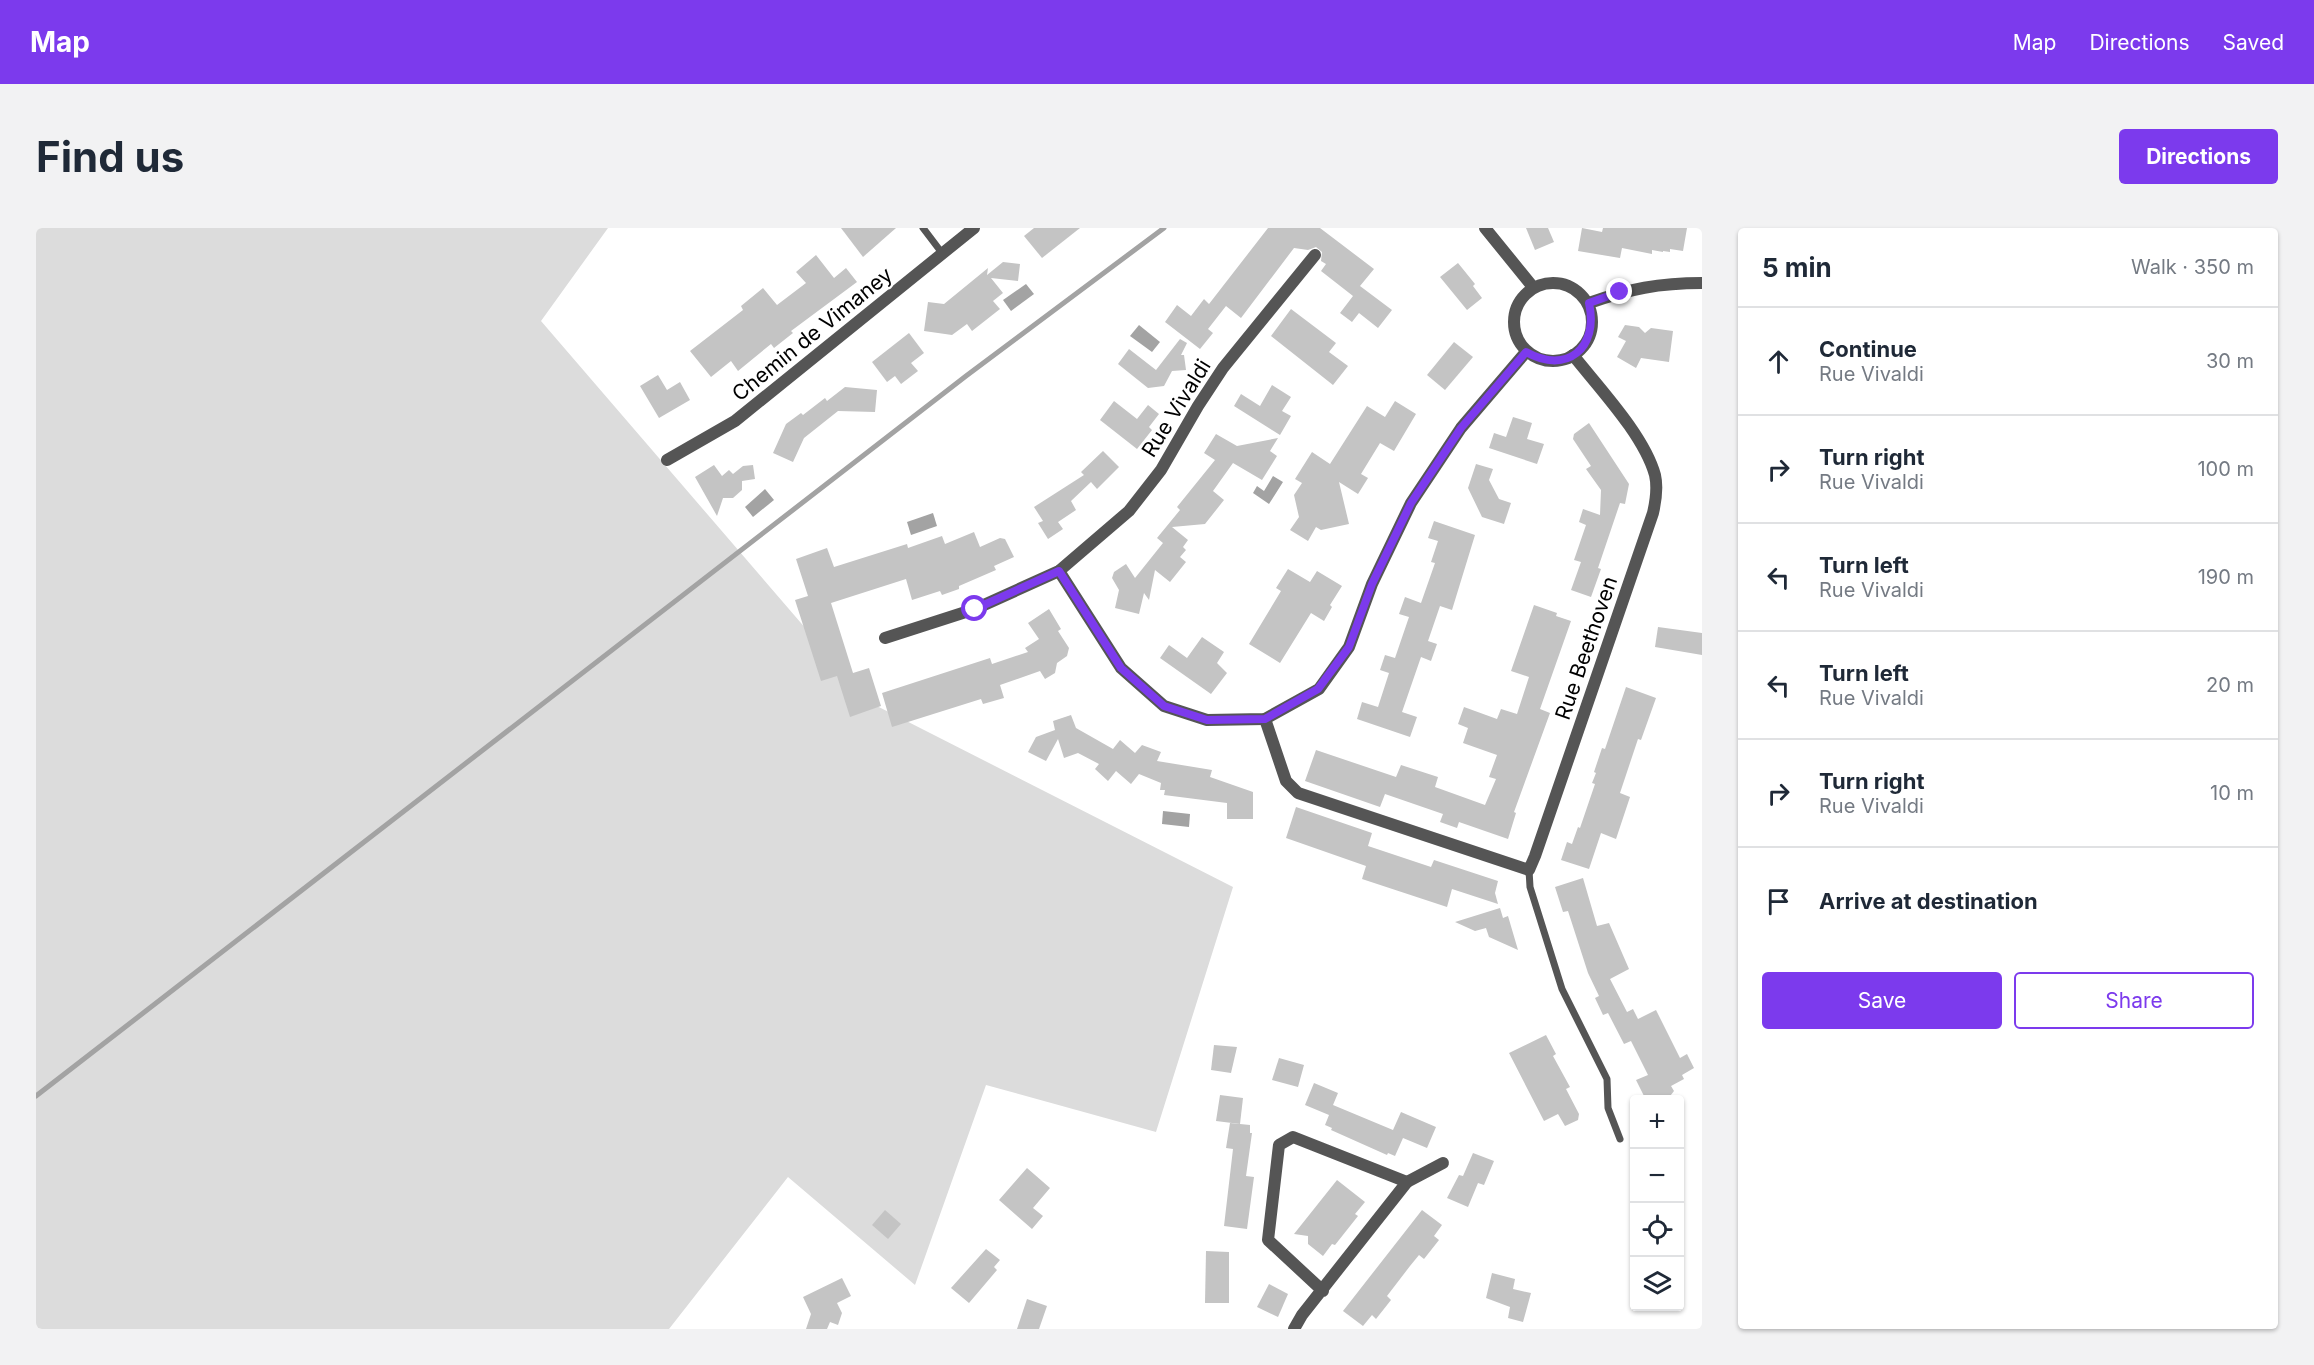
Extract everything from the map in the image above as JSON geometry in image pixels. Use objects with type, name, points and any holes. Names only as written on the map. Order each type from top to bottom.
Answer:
[{"type":"street","name":"Chemin de Vimaney","points":[[667,460],[735,422],[975,228]]},
{"type":"street","points":[[1485,228],[1533,287]]},
{"type":"street","name":"Rue Vivaldi","points":[[885,638],[975,609],[1059,571],[1129,511],[1161,470],[1223,368],[1315,255]]},
{"type":"street","points":[[1545,283],[1570,286],[1589,303],[1592,316],[1588,339],[1581,349],[1562,360],[1551,362],[1540,360],[1526,352],[1515,334],[1513,320],[1516,307],[1522,296],[1533,287],[1545,283]]},
{"type":"street","points":[[1589,303],[1656,284],[1702,283]]},
{"type":"street","points":[[1059,571],[1121,668],[1164,706],[1207,720],[1265,719],[1318,689],[1349,647],[1372,584],[1411,503],[1461,428],[1526,352]]},
{"type":"street","name":"Rue Beethoven","points":[[1528,870],[1550,812],[1657,496],[1655,477],[1648,456],[1573,355]]},
{"type":"street","points":[[1265,719],[1286,781],[1298,793],[1528,870]]},
{"type":"street","points":[[1323,1291],[1268,1240],[1279,1145],[1293,1137],[1407,1182]]},
{"type":"street","points":[[1294,1329],[1302,1315],[1407,1182],[1443,1163]]},
{"type":"lane","points":[[923,228],[942,253]]},
{"type":"lane","points":[[1528,870],[1530,887],[1562,988],[1607,1079],[1608,1108],[1620,1139]]},
{"type":"shaded area","points":[[36,228],[608,228],[541,321],[869,702],[1233,887],[1156,1132],[986,1085],[915,1285],[788,1177],[669,1329],[36,1329]]},
{"type":"shaded area","points":[[1026,284],[1034,294],[1011,311],[1003,300]]},
{"type":"shaded area","points":[[1139,325],[1160,342],[1152,352],[1130,336]]},
{"type":"shaded area","points":[[1273,476],[1283,482],[1269,504],[1253,493],[1257,486],[1264,491]]},
{"type":"shaded area","points":[[765,489],[774,500],[753,517],[745,507]]},
{"type":"shaded area","points":[[933,513],[937,526],[911,535],[907,522]]},
{"type":"shaded area","points":[[1163,811],[1190,814],[1189,827],[1162,824]]},
{"type":"building","points":[[841,228],[896,228],[863,257]]},
{"type":"building","points":[[1034,228],[1080,228],[1042,258],[1024,236]]},
{"type":"building","points":[[1268,228],[1320,228],[1374,269],[1360,286],[1392,310],[1378,328],[1359,313],[1352,322],[1340,313],[1353,296],[1321,271],[1326,264],[1321,261],[1322,252],[1316,247],[1308,250],[1294,248],[1241,318],[1226,306],[1208,329],[1213,333],[1200,349],[1165,322],[1177,305],[1191,316],[1204,299],[1209,304]]},
{"type":"building","points":[[1526,228],[1548,228],[1554,242],[1535,250]]},
{"type":"building","points":[[1582,228],[1602,232],[1603,228],[1687,228],[1683,251],[1652,250],[1652,254],[1622,248],[1620,258],[1578,251]]},
{"type":"building","points":[[816,255],[834,278],[846,268],[857,282],[791,331],[793,333],[774,348],[771,344],[738,371],[731,361],[711,377],[690,351],[743,310],[741,306],[763,288],[777,305],[806,283],[796,272]]},
{"type":"building","points":[[1003,262],[1020,264],[1018,281],[991,278],[1003,293],[993,301],[1000,309],[972,331],[967,324],[952,335],[924,331],[928,302],[944,304],[988,268],[987,275]]},
{"type":"building","points":[[1458,263],[1475,284],[1473,286],[1482,298],[1467,310],[1440,277]]},
{"type":"building","points":[[1291,309],[1336,343],[1329,352],[1348,366],[1333,385],[1271,336]]},
{"type":"building","points":[[1625,325],[1639,327],[1645,333],[1651,328],[1673,331],[1669,362],[1641,358],[1636,368],[1617,357],[1626,341],[1618,337]]},
{"type":"building","points":[[909,333],[924,353],[911,363],[918,371],[901,384],[895,376],[887,382],[872,362]]},
{"type":"building","points":[[1180,339],[1187,343],[1181,355],[1184,355],[1186,370],[1172,371],[1164,386],[1148,388],[1118,364],[1129,349],[1156,370]]},
{"type":"building","points":[[1454,342],[1473,357],[1445,390],[1427,375]]},
{"type":"building","points":[[658,375],[667,390],[680,382],[690,400],[659,418],[640,386]]},
{"type":"building","points":[[1272,385],[1291,397],[1282,411],[1291,416],[1280,435],[1234,406],[1241,394],[1260,406]]},
{"type":"building","points":[[845,387],[877,390],[875,412],[838,411],[804,438],[793,462],[773,453],[786,424],[801,413],[803,415],[825,398],[827,401]]},
{"type":"building","points":[[1114,401],[1137,419],[1148,405],[1159,414],[1149,427],[1152,430],[1137,449],[1100,420]]},
{"type":"building","points":[[1395,401],[1416,414],[1394,451],[1380,443],[1361,474],[1368,478],[1358,494],[1339,482],[1349,524],[1321,530],[1316,527],[1308,541],[1290,530],[1299,517],[1294,495],[1302,483],[1295,479],[1312,452],[1330,464],[1367,406],[1385,417]]},
{"type":"building","points":[[1513,417],[1532,423],[1527,439],[1544,444],[1537,464],[1489,448],[1494,433],[1506,437]]},
{"type":"building","points":[[1589,423],[1629,484],[1625,504],[1620,503],[1598,568],[1601,569],[1591,597],[1571,590],[1581,562],[1574,560],[1586,525],[1579,522],[1583,509],[1600,515],[1601,490],[1586,469],[1591,466],[1573,439],[1574,434]]},
{"type":"building","points":[[1216,434],[1237,446],[1278,438],[1270,451],[1277,456],[1262,480],[1233,463],[1213,491],[1224,500],[1205,524],[1172,527],[1188,540],[1183,547],[1186,550],[1180,557],[1186,562],[1170,582],[1155,570],[1149,600],[1144,593],[1139,614],[1115,608],[1119,590],[1112,578],[1114,572],[1126,564],[1135,578],[1163,543],[1157,538],[1180,510],[1177,507],[1215,460],[1204,453]]},
{"type":"building","points":[[1103,451],[1119,467],[1097,489],[1091,482],[1071,501],[1076,510],[1058,522],[1063,529],[1048,539],[1038,523],[1043,521],[1034,507],[1084,475],[1081,472]]},
{"type":"building","points":[[1476,464],[1493,469],[1489,480],[1499,499],[1511,503],[1504,524],[1482,517],[1468,488]]},
{"type":"building","points":[[714,465],[722,476],[729,470],[733,474],[743,466],[753,465],[755,479],[742,481],[742,490],[733,498],[723,498],[717,516],[695,477]]},
{"type":"building","points":[[1434,521],[1475,535],[1452,610],[1440,606],[1428,641],[1437,644],[1431,661],[1421,657],[1402,712],[1417,717],[1410,737],[1357,719],[1362,702],[1378,707],[1389,673],[1380,670],[1385,655],[1395,658],[1409,617],[1399,614],[1405,597],[1421,603],[1435,563],[1431,562],[1438,541],[1428,538]]},
{"type":"building","points":[[974,532],[980,547],[1000,538],[1005,539],[1014,557],[994,566],[996,570],[942,595],[940,591],[912,600],[906,579],[831,603],[853,673],[869,668],[881,706],[850,717],[837,676],[821,681],[795,600],[808,596],[796,559],[827,548],[834,567],[907,544],[908,548],[942,536],[945,544]]},
{"type":"building","points":[[1288,569],[1310,582],[1317,571],[1342,586],[1330,605],[1332,607],[1324,621],[1311,613],[1280,663],[1249,644],[1281,591],[1276,588]]},
{"type":"building","points":[[1534,605],[1571,621],[1540,709],[1550,713],[1514,812],[1516,813],[1508,839],[1459,822],[1457,828],[1440,822],[1443,814],[1385,794],[1380,807],[1305,781],[1316,750],[1396,777],[1401,765],[1438,777],[1435,787],[1485,805],[1496,779],[1489,777],[1497,755],[1463,743],[1468,728],[1458,724],[1464,707],[1497,719],[1501,709],[1517,714],[1529,677],[1511,671]]},
{"type":"building","points":[[1049,609],[1061,629],[1058,631],[1069,648],[1067,656],[1057,663],[1055,673],[1045,679],[1040,671],[1000,685],[1004,698],[983,704],[981,699],[892,727],[882,693],[990,658],[992,664],[1028,652],[1025,648],[1039,639],[1028,623]]},
{"type":"building","points":[[1658,627],[1702,633],[1702,655],[1655,647]]},
{"type":"building","points":[[1202,637],[1224,652],[1217,663],[1227,673],[1211,694],[1160,658],[1169,645],[1187,658]]},
{"type":"building","points":[[1626,687],[1656,698],[1641,740],[1638,739],[1620,793],[1630,797],[1616,839],[1601,833],[1589,869],[1561,860],[1567,842],[1572,844],[1578,827],[1580,828],[1595,784],[1592,783],[1596,773],[1594,772],[1602,748],[1605,749]]},
{"type":"building","points":[[1071,715],[1076,728],[1113,749],[1120,740],[1135,753],[1142,745],[1161,752],[1157,761],[1212,770],[1210,777],[1253,792],[1253,819],[1227,819],[1227,803],[1164,795],[1165,790],[1160,790],[1161,783],[1139,774],[1131,784],[1116,771],[1108,781],[1095,769],[1099,764],[1078,753],[1064,758],[1058,739],[1046,761],[1028,752],[1036,737],[1055,730],[1053,721]]},
{"type":"building","points":[[1296,807],[1372,833],[1368,846],[1431,867],[1434,860],[1498,881],[1495,893],[1498,904],[1452,889],[1447,907],[1362,879],[1366,866],[1286,838]]},
{"type":"building","points":[[1583,878],[1597,926],[1609,923],[1629,969],[1610,979],[1627,1012],[1633,1009],[1638,1019],[1656,1010],[1680,1058],[1687,1054],[1694,1068],[1682,1075],[1684,1079],[1671,1086],[1674,1091],[1671,1095],[1644,1095],[1636,1080],[1648,1075],[1631,1041],[1624,1044],[1608,1013],[1603,1015],[1595,998],[1599,996],[1588,973],[1568,911],[1563,912],[1555,887]]},
{"type":"building","points":[[1500,908],[1503,918],[1508,916],[1518,950],[1489,937],[1486,928],[1475,931],[1455,922]]},
{"type":"building","points":[[1546,1035],[1556,1054],[1553,1056],[1570,1087],[1566,1089],[1579,1114],[1578,1120],[1565,1126],[1558,1114],[1544,1121],[1509,1053]]},
{"type":"building","points":[[1214,1045],[1237,1047],[1231,1073],[1211,1070]]},
{"type":"building","points":[[1279,1058],[1304,1065],[1298,1087],[1272,1080]]},
{"type":"building","points":[[1314,1083],[1338,1093],[1333,1105],[1393,1130],[1401,1112],[1436,1127],[1427,1148],[1403,1138],[1395,1156],[1388,1153],[1387,1155],[1331,1130],[1332,1128],[1325,1125],[1329,1115],[1305,1105]]},
{"type":"building","points":[[1220,1095],[1243,1098],[1240,1124],[1216,1121]]},
{"type":"building","points":[[1230,1123],[1250,1125],[1250,1133],[1252,1133],[1246,1176],[1254,1177],[1247,1229],[1224,1226],[1233,1149],[1226,1148]]},
{"type":"building","points":[[1473,1153],[1494,1161],[1484,1185],[1478,1183],[1468,1207],[1447,1198],[1459,1175],[1463,1176]]},
{"type":"building","points":[[1027,1168],[1050,1188],[1033,1208],[1043,1216],[1032,1229],[999,1200]]},
{"type":"building","points":[[1337,1180],[1365,1202],[1355,1214],[1358,1216],[1323,1256],[1308,1244],[1308,1236],[1294,1234]]},
{"type":"building","points":[[885,1210],[901,1224],[888,1239],[872,1225]]},
{"type":"building","points":[[1422,1210],[1442,1225],[1434,1236],[1439,1240],[1424,1259],[1419,1255],[1410,1266],[1387,1296],[1391,1300],[1376,1319],[1372,1315],[1363,1326],[1343,1311]]},
{"type":"building","points":[[986,1249],[1000,1260],[994,1267],[997,1270],[969,1303],[951,1288]]},
{"type":"building","points":[[1206,1251],[1229,1252],[1229,1303],[1205,1303]]},
{"type":"building","points":[[1492,1273],[1515,1279],[1513,1289],[1531,1293],[1523,1322],[1508,1318],[1510,1307],[1486,1298]]},
{"type":"building","points":[[842,1278],[851,1296],[837,1303],[842,1313],[838,1325],[830,1322],[827,1329],[806,1329],[811,1314],[803,1297]]},
{"type":"building","points":[[1269,1284],[1288,1294],[1278,1317],[1257,1307]]},
{"type":"building","points":[[1027,1299],[1047,1306],[1039,1329],[1017,1329]]},
{"type":"waterway","points":[[36,1096],[966,376],[1164,228]]},
{"type":"route","points":[[975,609],[1059,571],[1121,668],[1164,706],[1207,720],[1265,719],[1318,689],[1349,647],[1372,584],[1411,503],[1461,428],[1514,364],[1526,352],[1540,360],[1551,362],[1573,355],[1581,349],[1592,328],[1589,303],[1620,292]]}]
